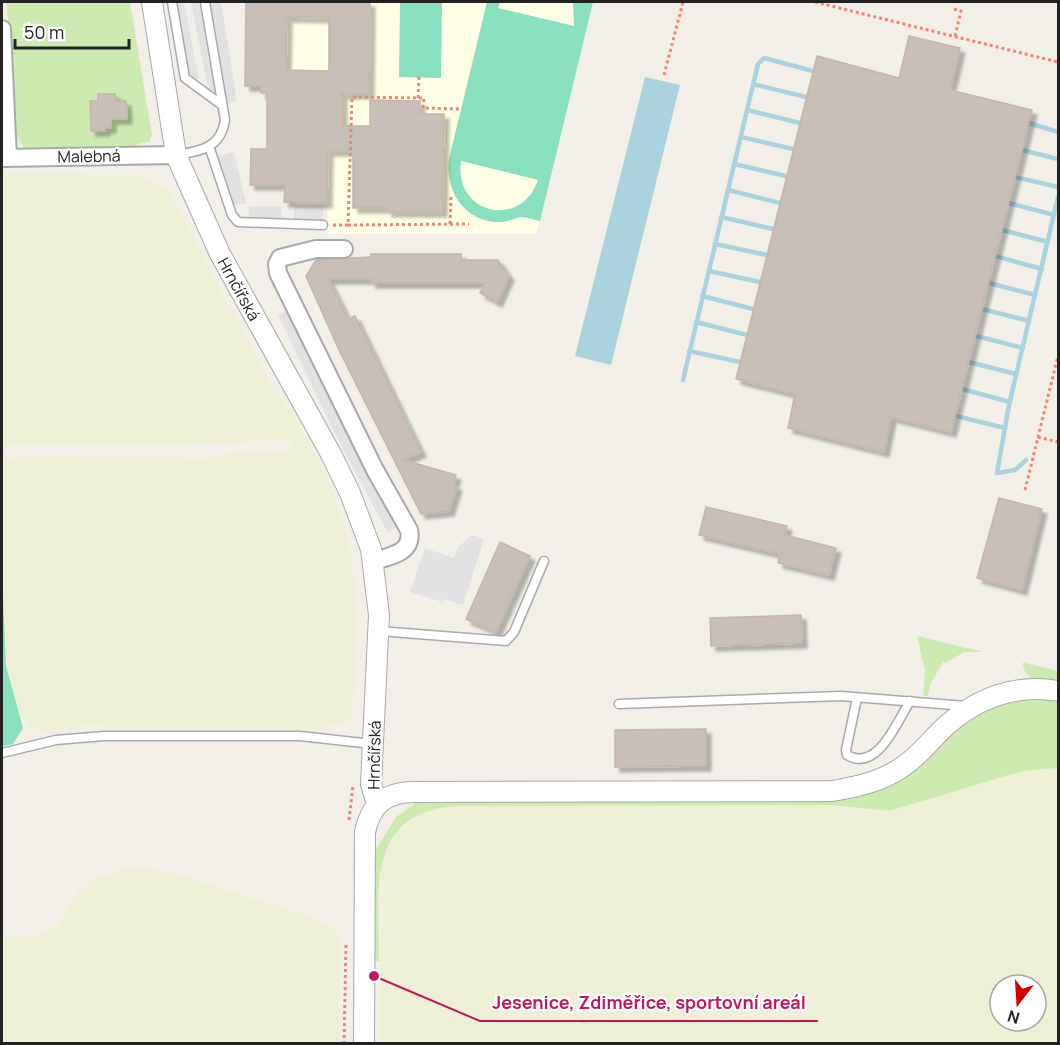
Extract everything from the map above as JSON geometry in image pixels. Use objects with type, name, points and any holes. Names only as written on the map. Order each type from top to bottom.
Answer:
[{"type":"street","name":"Hrnčířská","points":[[152,2],[176,155],[225,263],[336,464],[368,537],[374,561],[379,601],[371,790],[377,804]]},
{"type":"street","points":[[2,29],[5,158]]},
{"type":"street","name":"Malebná","points":[[5,158],[176,155]]},
{"type":"street","points":[[344,249],[316,249],[280,258],[277,264],[278,273],[360,439],[409,530],[410,540],[403,551],[374,561]]},
{"type":"street","points":[[364,1044],[364,843],[367,823],[377,804],[389,795],[405,792],[832,792],[867,783],[905,765],[948,724],[972,706],[1000,693],[1037,687],[1059,691]]},
{"type":"lane","points":[[172,2],[185,78],[222,105]]},
{"type":"lane","points":[[176,155],[208,146],[219,140],[223,132],[225,120],[206,2]]},
{"type":"lane","points":[[208,146],[232,215],[238,222],[323,225]]},
{"type":"lane","points":[[379,632],[506,640],[514,632],[544,561]]},
{"type":"lane","points":[[619,704],[857,698],[972,706]]},
{"type":"lane","points":[[857,698],[846,750],[847,755],[858,760],[866,759],[882,746],[910,701]]},
{"type":"lane","points":[[2,753],[56,740],[104,736],[300,736],[373,744]]},
{"type":"path","points":[[664,75],[683,2]]},
{"type":"path","points":[[815,2],[1059,62]]},
{"type":"path","points":[[954,9],[961,11],[955,36]]},
{"type":"path","points":[[417,98],[419,77]]},
{"type":"path","points":[[348,225],[352,97],[424,98],[423,108],[461,109]]},
{"type":"path","points":[[450,224],[451,197]]},
{"type":"path","points":[[323,225],[469,224]]},
{"type":"path","points":[[1025,490],[1059,356]]},
{"type":"path","points":[[1038,437],[1059,442]]},
{"type":"shaded area","points":[[172,2],[184,2],[199,79],[185,78]]},
{"type":"shaded area","points":[[191,2],[221,2],[237,101],[222,105],[207,84]]},
{"type":"shaded area","points":[[246,2],[593,2],[536,234],[328,234],[327,203],[284,202],[284,185],[250,185],[251,149],[286,149],[286,143],[267,143],[267,103],[272,94],[261,93],[261,86],[245,86]]},
{"type":"shaded area","points":[[234,152],[246,203],[229,206],[212,158]]},
{"type":"shaded area","points":[[64,173],[144,177],[166,188],[178,204],[219,287],[274,388],[299,424],[324,472],[342,514],[350,547],[355,586],[357,625],[353,711],[347,722],[319,729],[84,726],[47,731],[34,730],[21,715],[8,681],[2,628],[2,459],[36,456],[205,458],[223,454],[279,453],[293,450],[291,442],[286,440],[188,445],[2,445],[2,174]]},
{"type":"shaded area","points":[[249,206],[282,206],[281,224],[248,224]]},
{"type":"shaded area","points":[[294,206],[323,206],[323,225],[294,225]]},
{"type":"shaded area","points":[[290,309],[399,525],[388,533],[333,430],[278,315]]},
{"type":"shaded area","points":[[472,535],[484,539],[463,605],[443,599],[442,602],[410,592],[425,548],[454,558],[458,547]]},
{"type":"shaded area","points":[[1041,768],[1058,769],[1058,1043],[379,1044],[382,859],[397,831],[430,809],[457,806],[833,805],[889,812],[950,791],[1022,771]]},
{"type":"shaded area","points":[[145,868],[176,874],[312,917],[338,933],[341,954],[338,1043],[2,1043],[2,937],[44,934],[58,925],[79,890],[92,880],[121,870]]},
{"type":"green space","points":[[6,2],[130,2],[152,135],[149,142],[137,144],[138,148],[36,150],[23,147],[14,130],[13,66]]},
{"type":"green space","points":[[400,2],[442,2],[441,78],[399,77]]},
{"type":"green space","points":[[487,2],[500,2],[498,8],[574,26],[573,2],[593,2],[540,221],[521,217],[498,222],[475,216],[466,210],[459,202],[450,182],[449,159]],"holes":[[[461,161],[538,180],[530,196],[518,206],[504,210],[491,209],[478,204],[468,194],[462,180]]]},
{"type":"green space","points":[[2,570],[6,666],[23,728],[13,744],[2,746]]},
{"type":"green space","points":[[917,636],[984,652],[964,652],[946,663],[943,662],[930,685],[928,696],[923,696],[925,671]]},
{"type":"green space","points":[[1023,662],[1058,671],[1058,683],[1040,681],[1030,677],[1024,669]]},
{"type":"green space","points":[[1022,697],[1058,700],[1058,768],[1022,771],[889,811],[833,805],[457,806],[427,812],[405,823],[391,840],[383,860],[379,883],[379,961],[371,961],[372,856],[396,817],[417,802],[830,798],[954,729],[977,712]]},
{"type":"water","points":[[645,77],[680,85],[611,365],[575,356]]},
{"type":"building","points":[[246,2],[370,2],[369,94],[342,94],[342,126],[370,126],[370,100],[420,101],[420,114],[444,114],[442,212],[387,212],[387,208],[353,208],[353,151],[328,151],[327,203],[284,202],[285,185],[250,185],[251,149],[267,149],[267,93],[261,93],[261,86],[245,86]],"holes":[[[287,17],[329,18],[329,71],[286,70]]]},
{"type":"building","points":[[909,36],[960,48],[950,90],[1032,110],[951,432],[891,417],[884,452],[788,428],[795,394],[736,379],[817,56],[899,78]]},
{"type":"building","points":[[98,94],[115,94],[117,101],[126,101],[127,119],[111,119],[111,128],[105,128],[105,131],[91,131],[90,101],[98,101]]},
{"type":"building","points":[[371,254],[461,254],[461,260],[498,260],[509,276],[497,302],[480,293],[485,283],[371,283],[371,279],[328,279],[348,319],[355,316],[421,452],[404,460],[456,475],[453,485],[457,486],[449,511],[421,514],[338,348],[306,276],[316,260],[371,257]]},
{"type":"building","points":[[999,498],[1042,509],[1022,590],[977,578]]},
{"type":"building","points":[[706,507],[787,526],[785,535],[836,548],[829,575],[778,563],[780,554],[699,535]]},
{"type":"building","points":[[500,542],[530,556],[496,632],[466,619]]},
{"type":"building","points":[[801,615],[802,643],[711,646],[710,618]]},
{"type":"building","points":[[706,729],[706,766],[615,767],[615,730]]},
{"type":"waterway","points":[[683,380],[758,64],[764,58],[813,71]]},
{"type":"waterway","points":[[753,84],[806,97]]},
{"type":"waterway","points":[[747,110],[800,123]]},
{"type":"waterway","points":[[1029,123],[1058,132]]},
{"type":"waterway","points":[[741,137],[793,149]]},
{"type":"waterway","points":[[1022,150],[1058,159]]},
{"type":"waterway","points":[[734,164],[786,176]]},
{"type":"waterway","points":[[1015,177],[1058,187]]},
{"type":"waterway","points":[[728,190],[780,203]]},
{"type":"waterway","points":[[1026,460],[1015,470],[997,473],[1009,405],[1058,197]]},
{"type":"waterway","points":[[1009,203],[1054,215]]},
{"type":"waterway","points":[[721,217],[773,229]]},
{"type":"waterway","points":[[1002,230],[1048,242]]},
{"type":"waterway","points":[[715,244],[767,255]]},
{"type":"waterway","points":[[995,256],[1042,269]]},
{"type":"waterway","points":[[709,271],[760,282]]},
{"type":"waterway","points":[[989,283],[1035,295]]},
{"type":"waterway","points":[[702,296],[753,309]]},
{"type":"waterway","points":[[982,309],[1029,321]]},
{"type":"waterway","points":[[696,322],[747,335]]},
{"type":"waterway","points":[[976,336],[1023,348]]},
{"type":"waterway","points":[[689,351],[740,362]]},
{"type":"waterway","points":[[969,362],[1016,374]]},
{"type":"waterway","points":[[962,389],[1010,402]]},
{"type":"waterway","points":[[956,416],[1005,428]]},
{"type":"place","name":"Jesenice, Zdiměřice, sportovní areál","points":[[374,976]]}]
